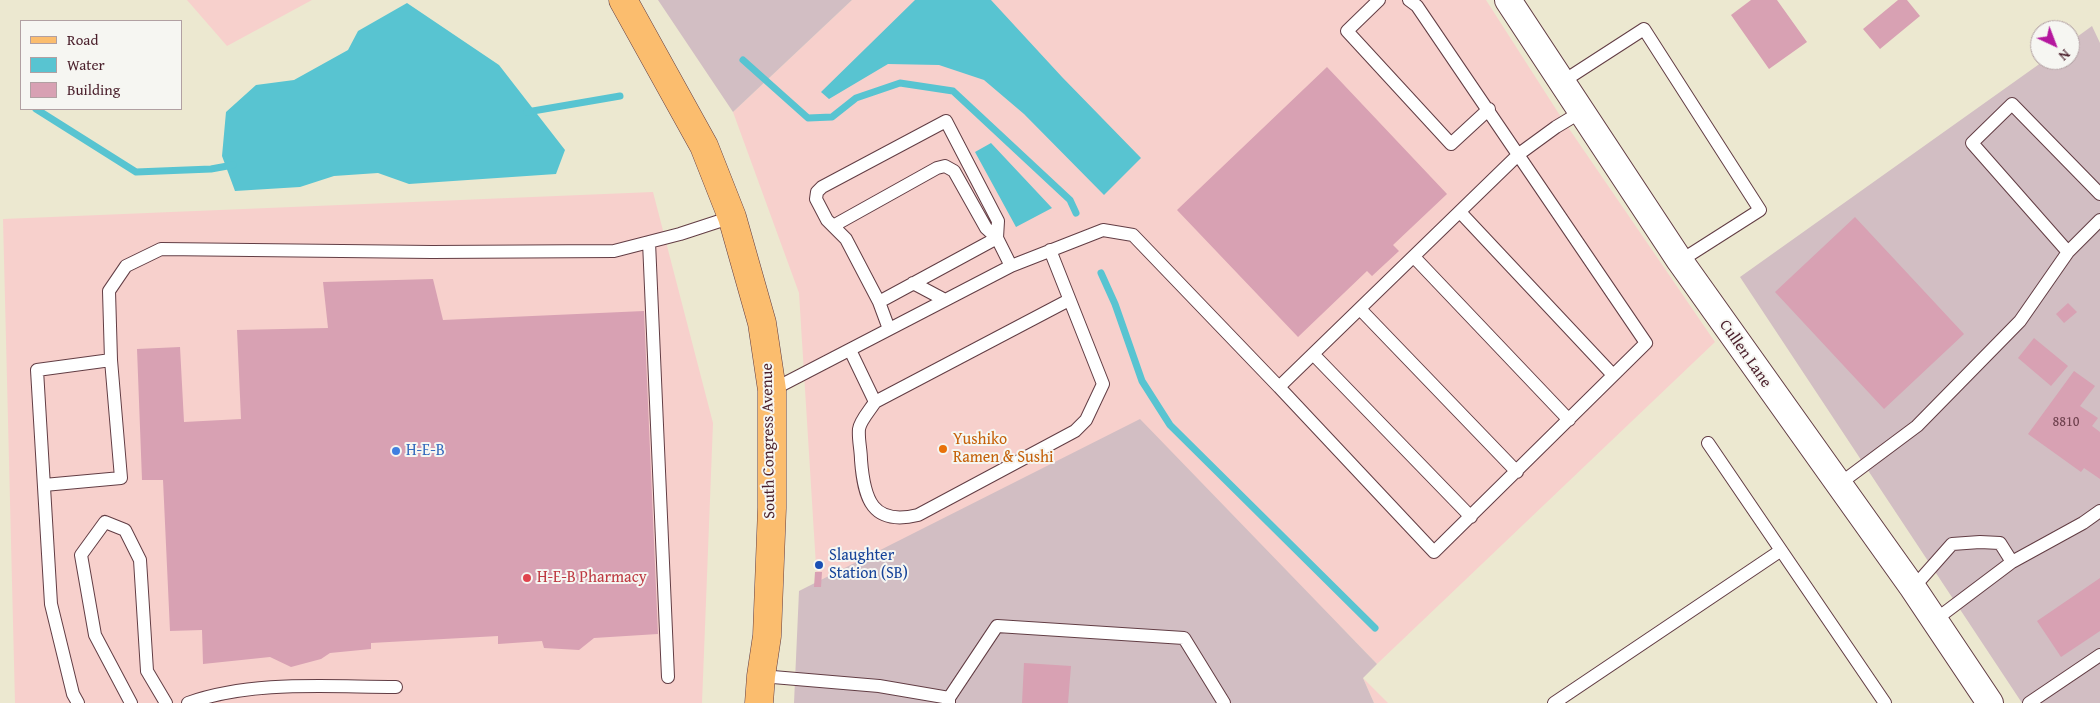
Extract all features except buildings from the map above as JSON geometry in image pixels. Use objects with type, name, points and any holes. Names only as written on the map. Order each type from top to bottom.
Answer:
[{"type":"main road","name":"South Congress Avenue","points":[[625,1],[704,146],[732,217],[762,323],[772,390],[772,508],[767,636],[759,703]]},
{"type":"street","name":"Cullen Lane","points":[[1508,0],[1680,261],[1913,588],[1990,703]]},
{"type":"lane","points":[[1379,0],[1347,31],[1451,144],[1488,109]]},
{"type":"lane","points":[[772,390],[1011,266],[1103,230],[1133,234],[1279,386],[1434,552],[1646,343],[1417,6],[1409,0]]},
{"type":"lane","points":[[1562,82],[1644,29],[1760,210],[1680,261]]},
{"type":"lane","points":[[2068,252],[1972,143],[2012,104],[2100,194]]},
{"type":"lane","points":[[1279,386],[1519,154],[1556,127],[1581,112]]},
{"type":"lane","points":[[890,329],[879,302],[846,239],[827,220],[816,199],[817,192],[822,187],[946,121],[998,221],[997,238]]},
{"type":"lane","points":[[833,226],[937,168],[946,166],[954,171],[986,228],[997,238],[1011,266]]},
{"type":"lane","points":[[1460,212],[1613,375]]},
{"type":"lane","points":[[44,485],[121,478],[111,360],[110,291],[126,266],[161,249],[432,252],[614,251],[732,217]]},
{"type":"lane","points":[[1838,485],[1917,426],[2020,321],[2068,252],[2100,220]]},
{"type":"lane","points":[[879,302],[997,238]]},
{"type":"lane","points":[[648,242],[668,677]]},
{"type":"lane","points":[[1050,250],[1070,300],[1102,384],[1086,420],[1075,431],[918,516],[902,519],[883,515],[871,503],[863,487],[859,427],[875,402],[1070,300]]},
{"type":"lane","points":[[1414,257],[1569,420]]},
{"type":"lane","points":[[913,283],[945,300]]},
{"type":"lane","points":[[1360,308],[1517,472]]},
{"type":"lane","points":[[850,350],[875,402]]},
{"type":"lane","points":[[1313,354],[1471,517]]},
{"type":"lane","points":[[78,703],[73,694],[51,604],[37,370],[111,360]]},
{"type":"lane","points":[[1708,443],[1885,703]]},
{"type":"lane","points":[[1934,620],[2012,562],[2083,523],[2100,511]]},
{"type":"lane","points":[[131,703],[95,635],[81,555],[105,522],[125,530],[140,560],[147,670],[166,703]]},
{"type":"lane","points":[[1913,588],[1952,544],[2000,543],[2012,562]]},
{"type":"lane","points":[[1554,703],[1780,551]]},
{"type":"lane","points":[[761,676],[879,686],[949,701],[997,626],[1184,638],[1224,703]]},
{"type":"lane","points":[[2029,703],[2100,655]]},
{"type":"lane","points":[[188,703],[208,696],[265,688],[396,687]]},
{"type":"shaded area","points":[[187,0],[312,0],[227,46]]},
{"type":"shaded area","points":[[658,0],[852,0],[733,112]]},
{"type":"shaded area","points":[[852,0],[1486,0],[1561,117],[1715,342],[1377,664],[1340,626],[817,582],[799,293],[733,112]]},
{"type":"shaded area","points":[[2092,26],[2100,43],[2100,703],[2022,703],[1740,277],[2031,70],[2080,70],[2080,35]]},
{"type":"shaded area","points":[[653,192],[713,423],[702,703],[15,703],[3,219]]},
{"type":"shaded area","points":[[1140,419],[1377,664],[1363,678],[1374,703],[794,703],[799,591]]},
{"type":"shaded area","points":[[1363,678],[1388,703],[1374,703]]},
{"type":"water","points":[[915,0],[991,0],[1062,77],[1141,158],[1104,195],[1024,114],[984,80],[939,65],[888,64],[829,99],[821,92]]},
{"type":"water","points":[[407,3],[499,65],[565,150],[556,174],[409,184],[378,173],[334,176],[300,187],[235,191],[222,156],[226,112],[256,85],[294,80],[348,50],[358,31]]},
{"type":"water","points":[[991,143],[1052,208],[1016,227],[975,152]]},
{"type":"waterway","points":[[743,60],[808,118],[832,117],[856,98],[900,83],[953,91],[1070,200],[1076,213]]},
{"type":"waterway","points":[[527,112],[620,96]]},
{"type":"waterway","points":[[38,110],[136,172],[211,169],[233,165]]},
{"type":"waterway","points":[[1101,273],[1115,304],[1142,381],[1170,425],[1375,628]]},
{"type":"place","name":"Yushiko Ramen & Sushi","points":[[943,449]]},
{"type":"place","name":"H-E-B","points":[[396,451]]},
{"type":"place","name":"Slaughter Station (SB)","points":[[819,565]]},
{"type":"place","name":"H-E-B Pharmacy","points":[[527,578]]}]
